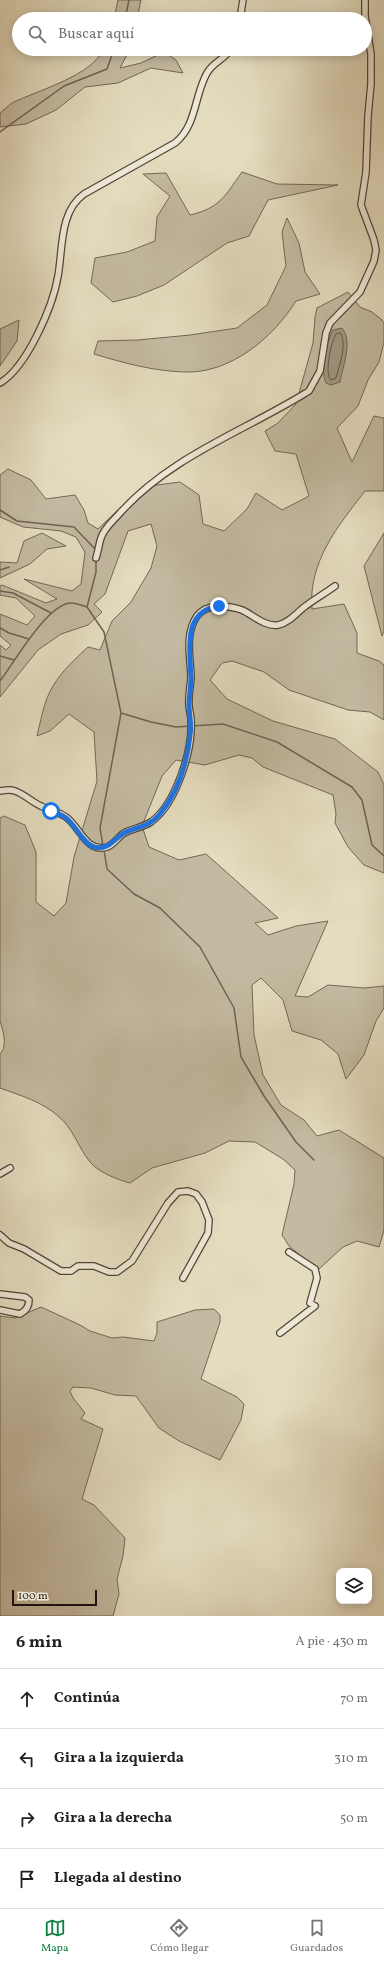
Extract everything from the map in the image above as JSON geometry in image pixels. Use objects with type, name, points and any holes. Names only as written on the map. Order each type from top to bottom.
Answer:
[{"type":"street","points":[[241,12],[243,0]]},
{"type":"street","points":[[365,0],[365,12]]},
{"type":"street","points":[[0,383],[19,367],[48,308],[55,290],[65,225],[72,206],[84,194],[175,143],[182,137],[191,122],[206,75],[211,66],[225,56]]},
{"type":"street","points":[[96,558],[104,531],[125,507],[147,487],[178,463],[309,391],[320,371],[326,333],[330,323],[335,316],[355,299],[369,275],[376,250],[373,236],[361,205],[366,172],[371,84],[370,56]]},
{"type":"street","points":[[0,791],[10,790],[19,793],[41,806],[66,817],[87,842],[94,847],[107,847],[125,832],[137,829],[151,822],[172,796],[181,775],[190,735],[191,720],[189,706],[191,680],[189,647],[191,633],[197,617],[204,610],[219,606],[229,607],[242,610],[266,623],[276,626],[290,619],[335,586]]},
{"type":"street","points":[[0,1174],[10,1168]]},
{"type":"street","points":[[0,1235],[9,1243],[24,1249],[61,1271],[71,1271],[78,1266],[94,1266],[109,1272],[117,1272],[132,1261],[168,1203],[178,1192],[188,1191],[196,1194],[202,1202],[209,1220],[208,1233],[183,1278]]},
{"type":"street","points":[[280,1333],[315,1306],[310,1303],[317,1278],[315,1270],[289,1252]]},
{"type":"street","points":[[0,1294],[25,1297],[29,1300],[27,1308],[20,1314],[0,1310]]},
{"type":"shaded area","points":[[118,0],[141,0],[138,12],[115,12]]},
{"type":"shaded area","points":[[98,56],[126,56],[120,68],[141,63],[156,56],[170,56],[176,60],[183,73],[151,68],[118,83],[85,87],[56,110],[26,124],[0,127],[0,113],[12,103],[77,74],[88,67]]},
{"type":"shaded area","points":[[242,172],[277,184],[338,185],[268,200],[249,236],[227,243],[164,285],[137,296],[113,302],[91,283],[95,258],[127,252],[155,241],[157,217],[170,196],[143,174],[166,173],[190,215],[215,205],[226,194]]},
{"type":"shaded area","points":[[287,218],[299,243],[305,272],[320,294],[296,301],[275,328],[249,351],[218,367],[201,371],[184,372],[150,368],[94,354],[98,341],[138,340],[190,335],[237,328],[267,305],[286,266],[282,232]]},
{"type":"shaded area","points":[[348,292],[360,307],[372,312],[382,320],[384,323],[384,342],[379,362],[368,380],[358,406],[337,428],[352,462],[374,416],[384,418],[384,491],[365,491],[335,531],[320,560],[315,576],[312,592],[312,609],[344,604],[357,633],[357,653],[379,661],[384,665],[384,720],[370,712],[348,710],[289,690],[264,672],[232,661],[222,663],[210,680],[227,699],[273,721],[335,739],[378,772],[384,785],[384,873],[364,865],[348,847],[335,823],[336,814],[333,795],[263,767],[252,758],[239,755],[205,765],[176,760],[162,776],[142,826],[149,847],[179,860],[206,854],[278,918],[255,923],[268,935],[296,926],[328,921],[295,996],[308,997],[328,985],[364,988],[384,986],[384,1008],[376,1021],[364,1055],[346,1079],[338,1054],[321,1040],[292,1031],[283,1000],[261,978],[252,985],[254,1035],[263,1075],[281,1105],[304,1120],[317,1136],[339,1130],[384,1158],[384,1230],[379,1247],[357,1241],[343,1247],[318,1270],[289,1246],[282,1235],[294,1184],[295,1170],[283,1159],[255,1142],[229,1141],[205,1153],[152,1168],[130,1183],[108,1175],[94,1166],[86,1156],[68,1126],[52,1111],[30,1099],[0,1088],[0,1054],[4,1047],[4,1043],[0,1021],[0,818],[4,816],[25,825],[36,852],[36,902],[54,916],[66,903],[74,857],[97,781],[94,732],[69,714],[50,731],[37,736],[43,710],[47,697],[53,686],[69,665],[88,647],[100,650],[112,621],[131,602],[151,568],[157,546],[151,524],[128,531],[105,594],[94,604],[102,612],[88,625],[61,634],[38,650],[0,697],[0,645],[6,650],[11,645],[0,636],[0,614],[27,625],[35,616],[16,598],[0,595],[0,586],[2,585],[46,603],[57,599],[24,579],[72,591],[81,584],[85,552],[76,537],[61,531],[23,527],[0,517],[0,475],[8,469],[31,480],[46,499],[75,495],[84,510],[88,523],[98,529],[120,508],[149,486],[180,482],[199,495],[203,524],[224,531],[247,509],[256,493],[282,510],[309,496],[296,454],[275,451],[265,431],[278,423],[296,404],[313,343],[317,308]]},
{"type":"shaded area","points":[[19,320],[17,341],[0,366],[0,329]]},
{"type":"shaded area","points":[[42,533],[66,546],[47,549],[30,564],[0,578],[0,562],[17,563],[24,541]]},
{"type":"shaded area","points":[[384,533],[384,631],[382,636],[364,566]]},
{"type":"shaded area","points":[[41,1307],[90,1331],[112,1338],[123,1337],[154,1341],[157,1333],[157,1322],[195,1310],[214,1309],[220,1315],[220,1322],[201,1379],[237,1397],[244,1404],[241,1420],[220,1460],[179,1441],[159,1428],[136,1396],[115,1395],[91,1388],[73,1387],[70,1391],[73,1398],[85,1413],[81,1419],[103,1429],[82,1499],[94,1505],[125,1538],[123,1556],[117,1579],[119,1594],[113,1616],[0,1616],[0,1316],[15,1318]]},
{"type":"water","points":[[342,328],[347,340],[345,361],[340,382],[331,385],[326,383],[324,378],[325,356],[333,330]]},
{"type":"waterway","points":[[126,12],[129,0]]},
{"type":"waterway","points":[[0,132],[64,86],[107,69],[112,56]]},
{"type":"waterway","points":[[0,510],[17,521],[74,527],[96,550]]},
{"type":"waterway","points":[[0,681],[32,635],[42,622],[53,612],[63,605],[72,603],[87,607],[96,572],[96,560]]},
{"type":"waterway","points":[[0,570],[9,567]]},
{"type":"waterway","points":[[0,591],[13,593],[51,613]]},
{"type":"waterway","points":[[87,607],[104,632],[121,713],[100,828],[103,846]]},
{"type":"waterway","points":[[0,628],[9,633],[29,639]]},
{"type":"waterway","points":[[0,656],[14,660]]},
{"type":"waterway","points":[[121,713],[151,722],[176,727],[223,724],[277,742],[352,787],[362,800],[372,845],[384,856]]},
{"type":"waterway","points":[[104,850],[107,869],[134,894],[160,908],[200,947],[234,1008],[241,1057],[264,1096],[296,1142],[314,1160]]},
{"type":"route","points":[[51,811],[66,817],[87,842],[94,847],[107,847],[125,832],[137,829],[151,822],[159,814],[172,796],[183,770],[190,735],[191,720],[189,693],[191,680],[189,647],[191,633],[197,617],[204,610],[219,606]]}]
